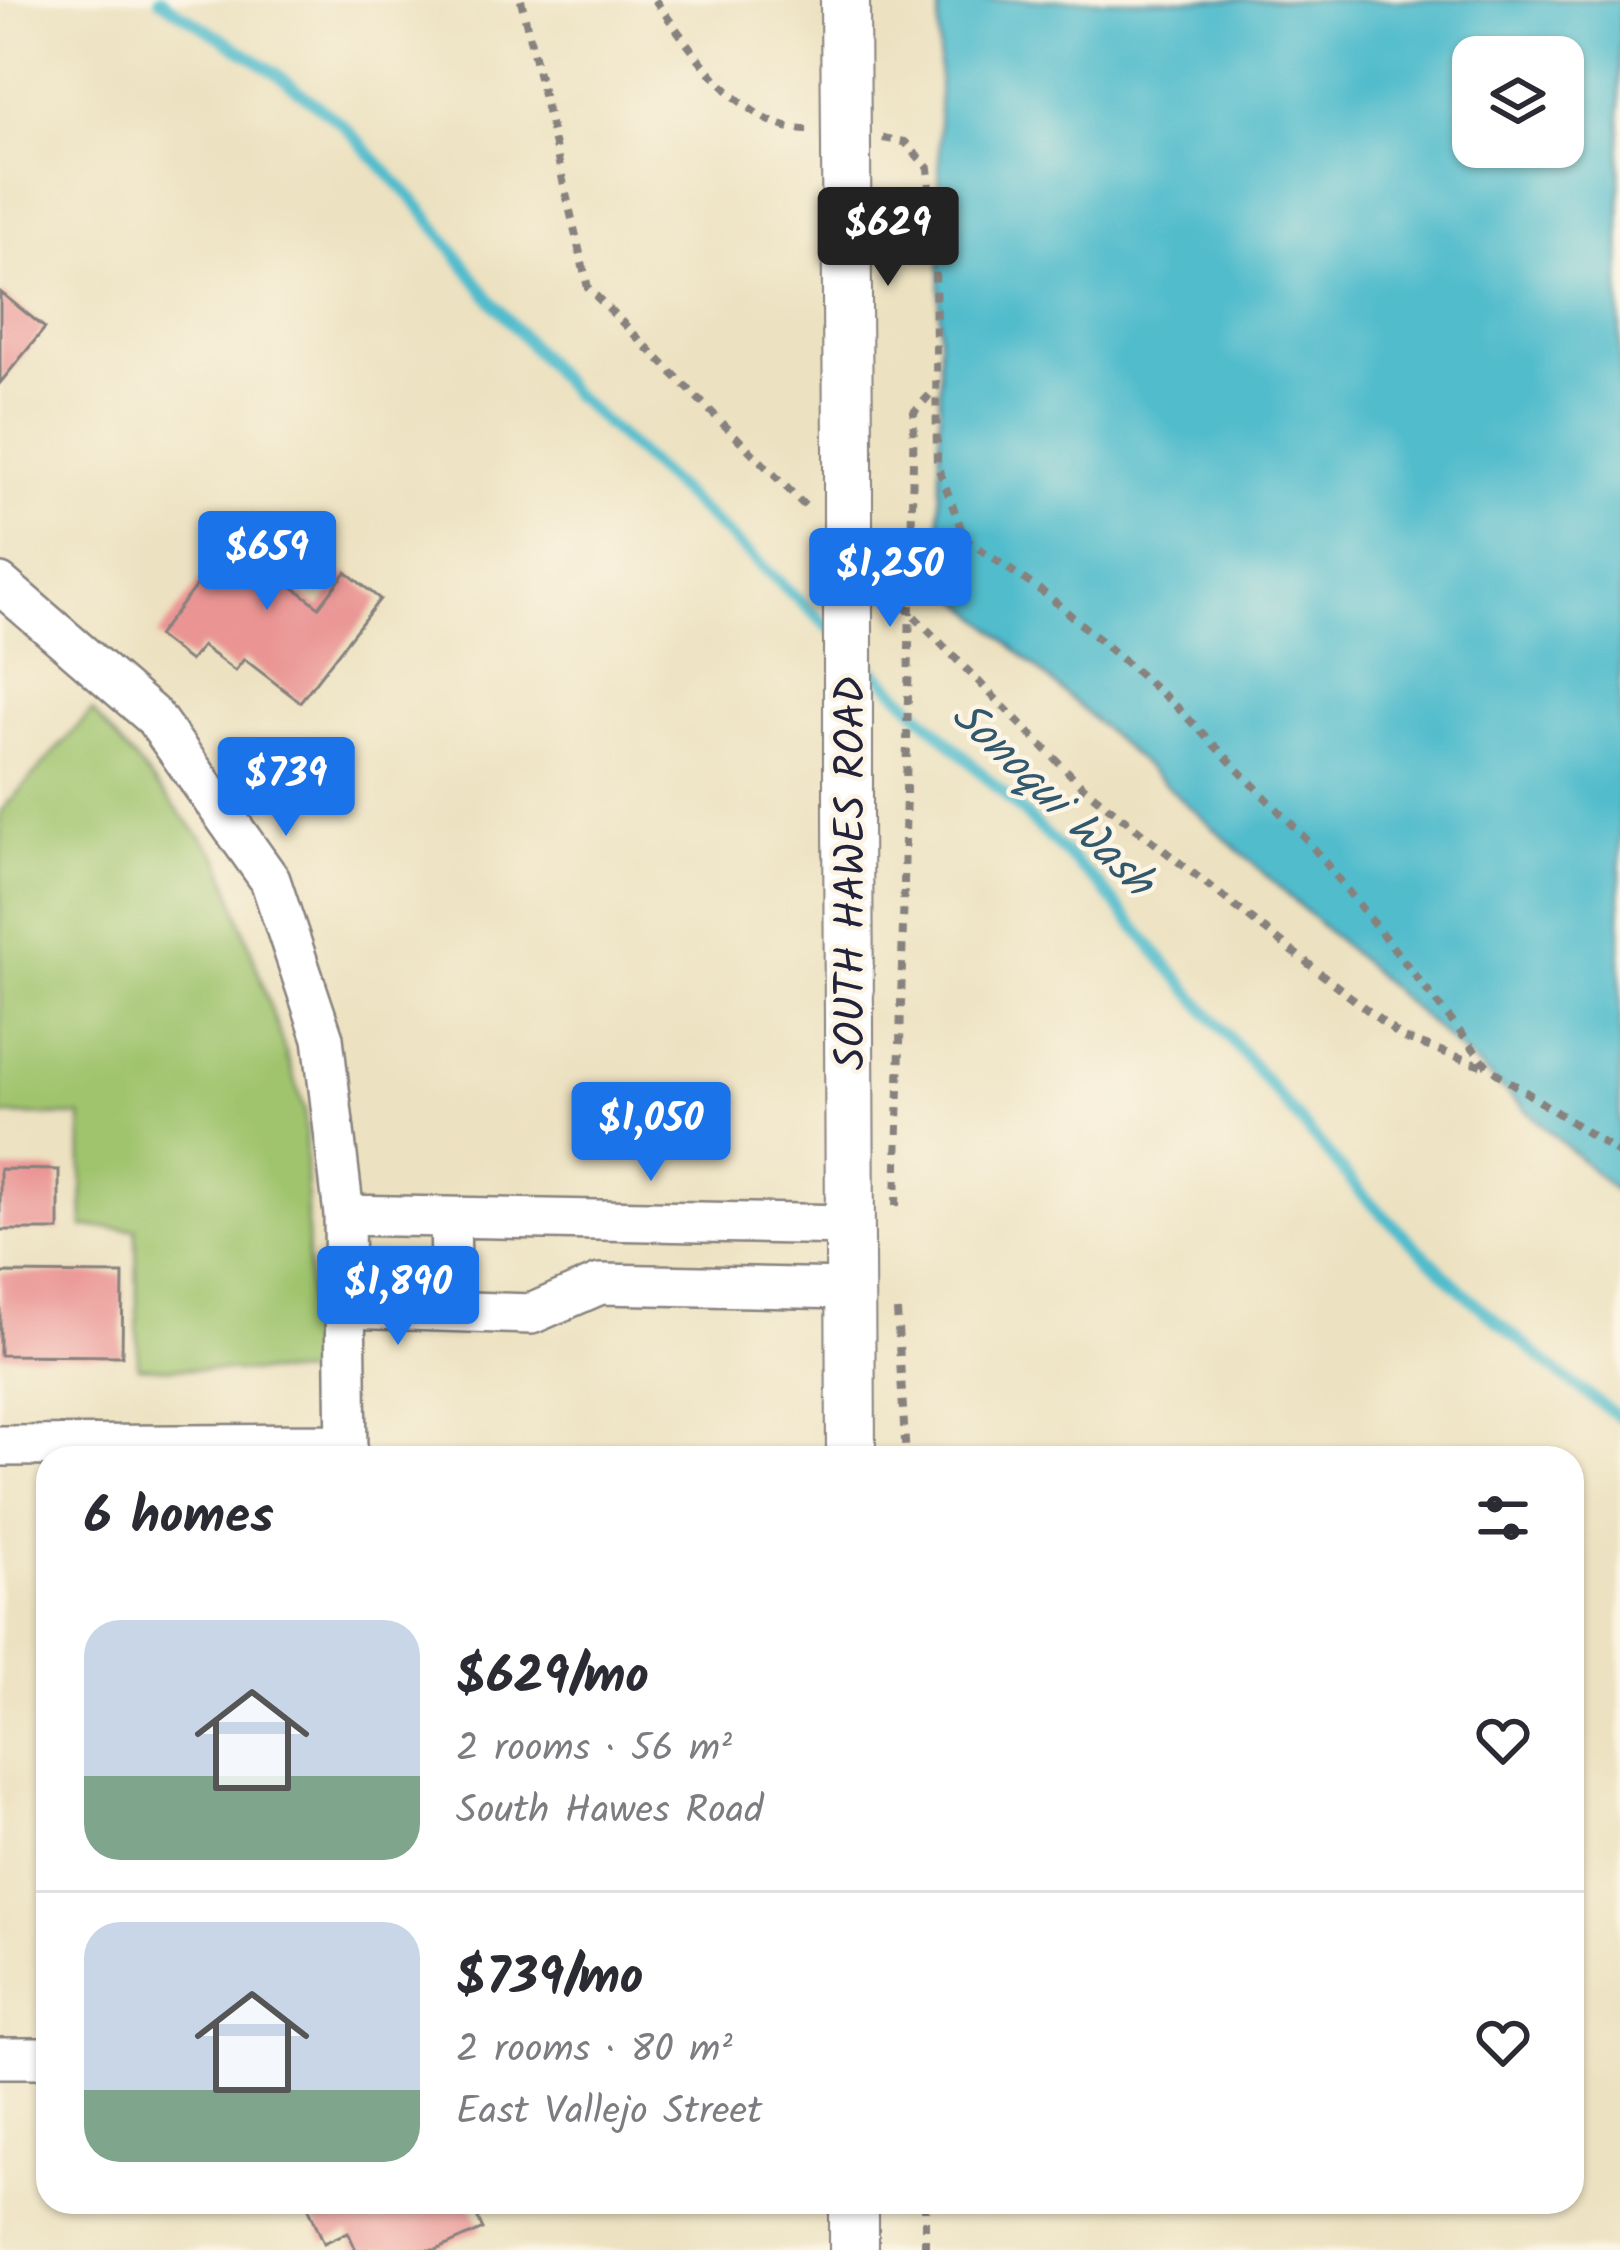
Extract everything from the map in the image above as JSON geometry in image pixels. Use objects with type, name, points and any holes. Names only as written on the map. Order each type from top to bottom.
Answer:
[{"type":"main road","name":"SOUTH HAWES ROAD","points":[[845,0],[850,1226],[873,1295],[853,1446]]},
{"type":"main road","points":[[854,2214],[854,2250]]},
{"type":"street","points":[[0,584],[154,717],[270,880],[323,1038],[344,1215],[347,1446]]},
{"type":"street","points":[[344,1215],[850,1226]]},
{"type":"street","points":[[451,1218],[452,1311]]},
{"type":"street","points":[[346,1308],[531,1314],[600,1284],[873,1295]]},
{"type":"street","points":[[0,1446],[36,1447]]},
{"type":"street","points":[[0,2058],[36,2058]]},
{"type":"path","points":[[521,0],[588,288],[818,520]]},
{"type":"path","points":[[655,0],[707,70],[756,115],[795,130],[844,130],[904,142],[928,168],[935,241],[937,464],[965,539],[1047,596],[1174,704],[1308,842],[1489,1068]]},
{"type":"path","points":[[896,1209],[914,412],[936,388]]},
{"type":"path","points":[[884,586],[1082,785],[1403,1038],[1489,1068],[1620,1154]]},
{"type":"path","points":[[873,1295],[903,1446]]},
{"type":"path","points":[[925,2214],[925,2250]]},
{"type":"green space","points":[[92,711],[220,859],[305,1110],[310,1374],[138,1367],[136,1229],[83,1227],[81,1116],[0,1115],[0,812]]},
{"type":"water","points":[[939,0],[1620,0],[1620,1195],[940,581]]},
{"type":"building","points":[[0,292],[45,328],[0,383]]},
{"type":"building","points":[[250,516],[311,561],[292,586],[319,607],[346,572],[380,599],[300,702],[244,659],[235,671],[202,646],[190,661],[157,636]]},
{"type":"building","points":[[0,1169],[59,1170],[59,1230],[0,1230]]},
{"type":"building","points":[[0,1273],[123,1274],[122,1356],[0,1355]]},
{"type":"building","points":[[311,2214],[476,2214],[483,2229],[436,2250],[356,2250],[348,2232],[324,2243]]},
{"type":"waterway","name":"Sonoqui Wash","points":[[160,0],[272,70],[343,125],[421,208],[490,299],[572,393],[832,630]]},
{"type":"waterway","name":"Sonoqui Wash","points":[[860,657],[1101,887],[1363,1195],[1466,1295],[1620,1418]]}]
